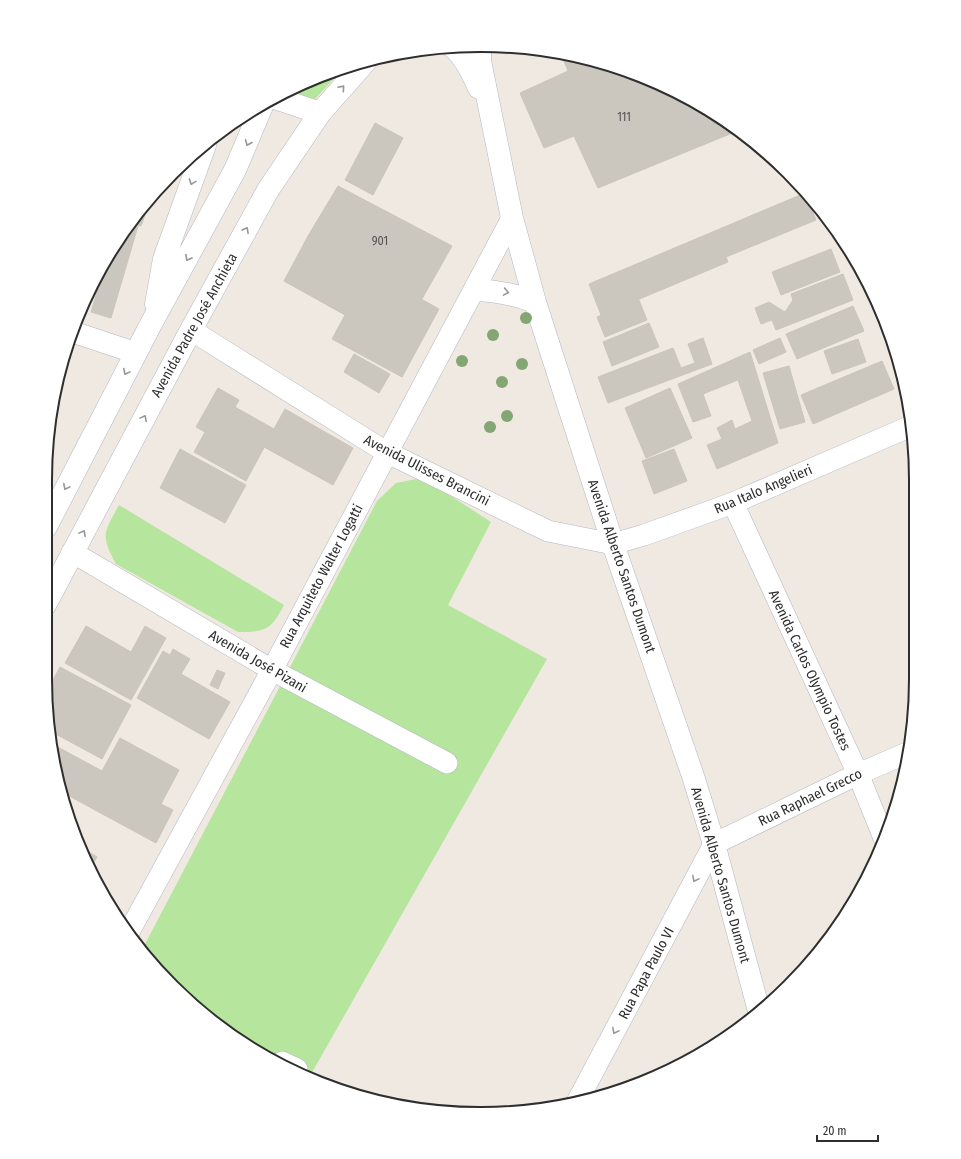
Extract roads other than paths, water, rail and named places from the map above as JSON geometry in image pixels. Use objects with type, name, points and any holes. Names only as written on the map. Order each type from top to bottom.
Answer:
[{"type":"main road","name":"Avenida Alberto Santos Dumont","points":[[480,52],[480,61],[512,218],[535,302],[614,544],[693,776],[714,844],[757,1006]]},
{"type":"main road","name":"Avenida Alberto Santos Dumont","points":[[459,53],[472,72],[492,120]]},
{"type":"main road","name":"Avenida Padre José Anchieta","points":[[52,591],[191,330],[268,190],[320,113],[356,71]]},
{"type":"main road","points":[[282,100],[320,113]]},
{"type":"main road","points":[[52,515],[152,322],[235,170],[259,113]]},
{"type":"main road","points":[[152,322],[164,259],[201,156]]},
{"type":"main road","points":[[474,290],[509,292],[535,302]]},
{"type":"street","name":"Rua Arquiteto Walter Logatti","points":[[132,927],[272,670],[386,452],[512,218]]},
{"type":"street","name":"Avenida Ulisses Brancini","points":[[191,330],[386,452],[548,531],[614,544]]},
{"type":"street","points":[[79,334],[136,353]]},
{"type":"street","name":"Rua Italo Angelieri","points":[[614,544],[644,535],[733,503],[905,428]]},
{"type":"street","name":"Avenida Carlos Olympio Tostes","points":[[733,503],[858,774],[881,830]]},
{"type":"street","name":"Avenida José Pizani","points":[[72,552],[272,670],[447,763]]},
{"type":"street","name":"Rua Raphael Grecco","points":[[714,844],[858,774],[902,756]]},
{"type":"street","name":"Rua Papa Paulo VI","points":[[581,1095],[714,844]]}]
